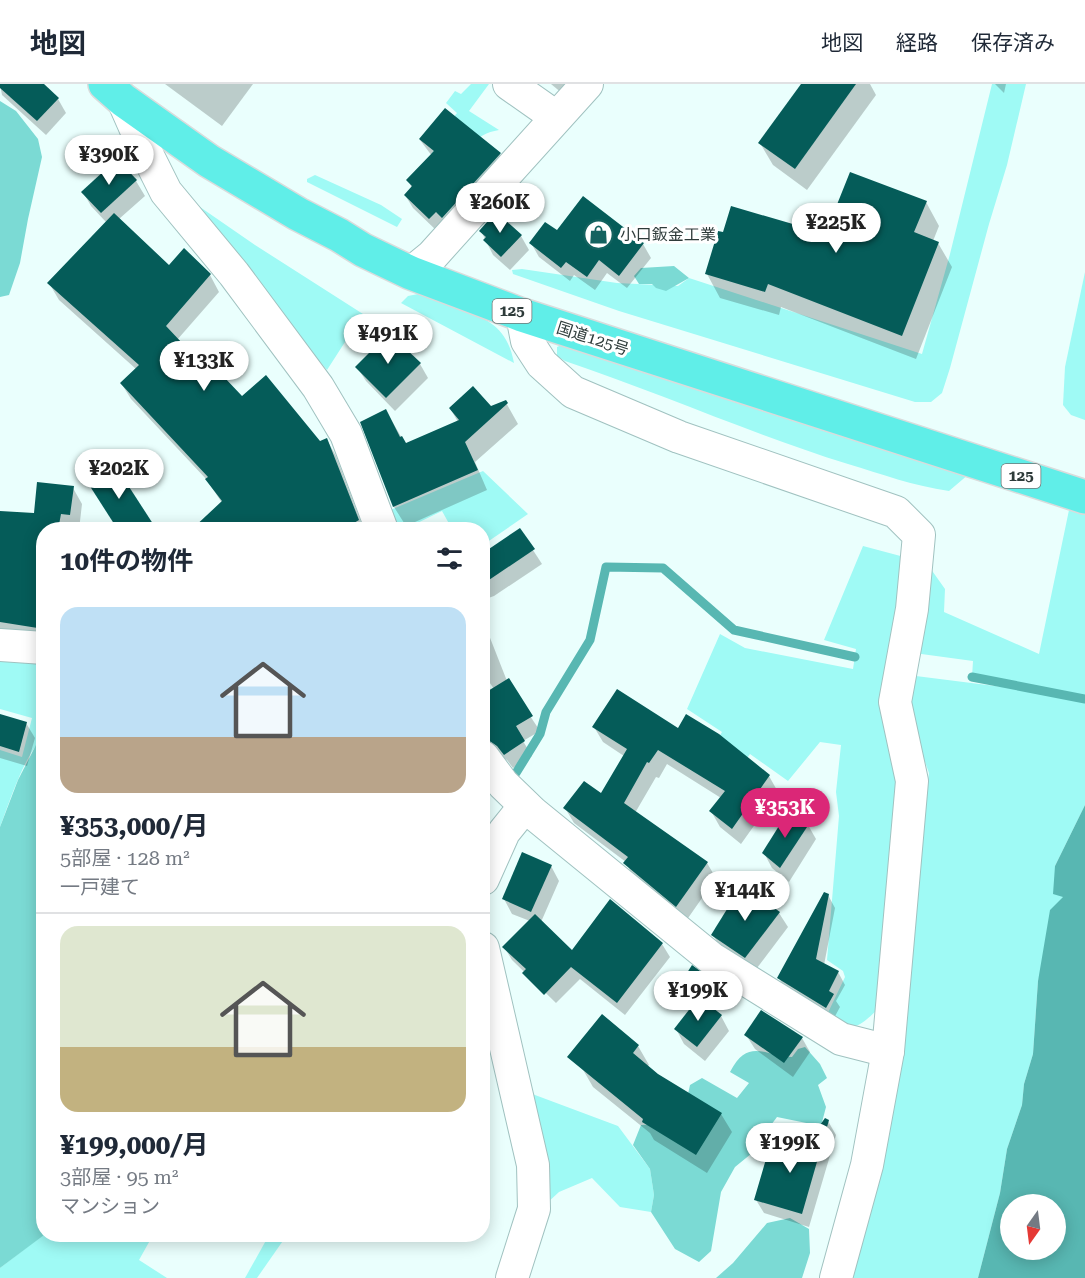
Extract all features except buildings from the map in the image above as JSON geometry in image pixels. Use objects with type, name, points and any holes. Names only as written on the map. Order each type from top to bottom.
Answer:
[{"type":"highway","name":"国道125号","points":[[114,92],[210,161],[297,214],[411,273],[522,315],[1085,497]]},
{"type":"street","points":[[509,84],[556,117]]},
{"type":"street","points":[[411,273],[432,256],[587,84]]},
{"type":"street","points":[[114,92],[166,192],[248,293],[318,387],[346,434],[379,522]]},
{"type":"street","points":[[522,315],[527,341],[542,364],[573,392],[679,437],[896,512],[919,535],[912,609],[895,702],[912,781],[888,1051],[867,1165],[836,1278]]},
{"type":"street","points":[[0,645],[36,647]]},
{"type":"street","points":[[490,766],[525,806],[711,958],[841,1038],[888,1051]]},
{"type":"street","points":[[490,863],[504,832],[525,806]]},
{"type":"street","points":[[490,978],[533,1165],[534,1209],[512,1278]]},
{"type":"shaded area","points":[[471,84],[489,84],[469,111],[499,130],[477,139],[452,169],[431,154],[446,135],[442,131],[457,113],[446,103],[455,91],[461,94]]},
{"type":"shaded area","points":[[992,84],[1026,84],[1007,165],[950,368],[942,393],[931,402],[915,402],[619,311],[513,274],[512,270],[522,269],[617,283],[678,286],[689,278],[922,354],[950,254]]},
{"type":"shaded area","points":[[0,101],[16,111],[38,139],[42,157],[20,263],[9,295],[0,297]]},
{"type":"shaded area","points":[[315,175],[381,205],[402,219],[397,227],[307,182],[307,179]]},
{"type":"shaded area","points":[[171,187],[255,245],[363,314],[327,370]]},
{"type":"shaded area","points":[[674,266],[689,278],[666,291],[652,284],[639,284],[634,276],[641,268]]},
{"type":"shaded area","points":[[1085,272],[1085,420],[1071,415],[1063,405],[1065,367]]},
{"type":"shaded area","points":[[418,294],[458,307],[495,326],[507,341],[514,363],[401,303],[408,296]]},
{"type":"shaded area","points":[[570,341],[969,474],[949,491],[898,479],[812,452],[565,361],[557,356],[557,347]]},
{"type":"shaded area","points":[[483,471],[528,514],[490,540],[490,522],[448,522],[442,511],[419,522],[393,522],[388,511]]},
{"type":"shaded area","points":[[1069,510],[1085,515],[1085,805],[1055,866],[1063,897],[1038,981],[1033,1054],[1024,1084],[1022,1105],[1007,1149],[1000,1193],[978,1278],[842,1278],[903,1022],[929,773],[912,726],[908,675],[1003,687],[1016,685],[972,677],[973,661],[914,653],[928,565],[945,589],[944,612],[1039,654]]},
{"type":"shaded area","points":[[863,546],[908,558],[901,771],[879,1008],[865,1021],[849,1027],[825,1019],[845,977],[843,971],[827,960],[839,816],[836,792],[841,745],[820,742],[788,781],[750,754],[745,761],[717,740],[722,732],[687,709],[720,634],[745,648],[853,669],[856,649],[824,640]]},
{"type":"shaded area","points":[[0,656],[36,658],[36,746],[24,766],[0,827],[0,750],[22,757],[32,718],[0,709]]},
{"type":"shaded area","points":[[36,745],[36,1241],[0,1268],[0,827],[18,780]]},
{"type":"shaded area","points":[[1085,805],[1085,1278],[978,1278],[1000,1193],[1007,1149],[1022,1105],[1024,1084],[1033,1054],[1038,981],[1050,910],[1063,897],[1053,894],[1055,866]]},
{"type":"shaded area","points":[[805,1047],[820,1064],[827,1078],[818,1085],[826,1107],[821,1126],[777,1117],[757,1149],[735,1167],[721,1192],[711,1251],[699,1262],[675,1249],[651,1212],[654,1195],[650,1169],[633,1145],[641,1125],[663,1124],[688,1094],[690,1085],[702,1078],[737,1098],[749,1083],[730,1072],[743,1055],[758,1051],[792,1057],[798,1049]]},
{"type":"shaded area","points":[[527,1092],[618,1126],[650,1169],[654,1195],[651,1212],[620,1207],[592,1178],[559,1192],[546,1204]]},
{"type":"shaded area","points":[[790,1218],[809,1229],[810,1253],[802,1278],[716,1278],[733,1263],[767,1223]]},
{"type":"shaded area","points":[[36,1240],[36,1242],[149,1242],[139,1260],[167,1278],[0,1278],[0,1268]]},
{"type":"shaded area","points":[[265,1242],[282,1242],[257,1278],[245,1278]]},
{"type":"waterway","points":[[516,773],[540,734],[546,712],[590,640],[606,567],[663,568],[734,630],[855,657]]},
{"type":"waterway","points":[[972,677],[1085,699]]},
{"type":"place","name":"小口鈑金工業","points":[[599,234]]}]
